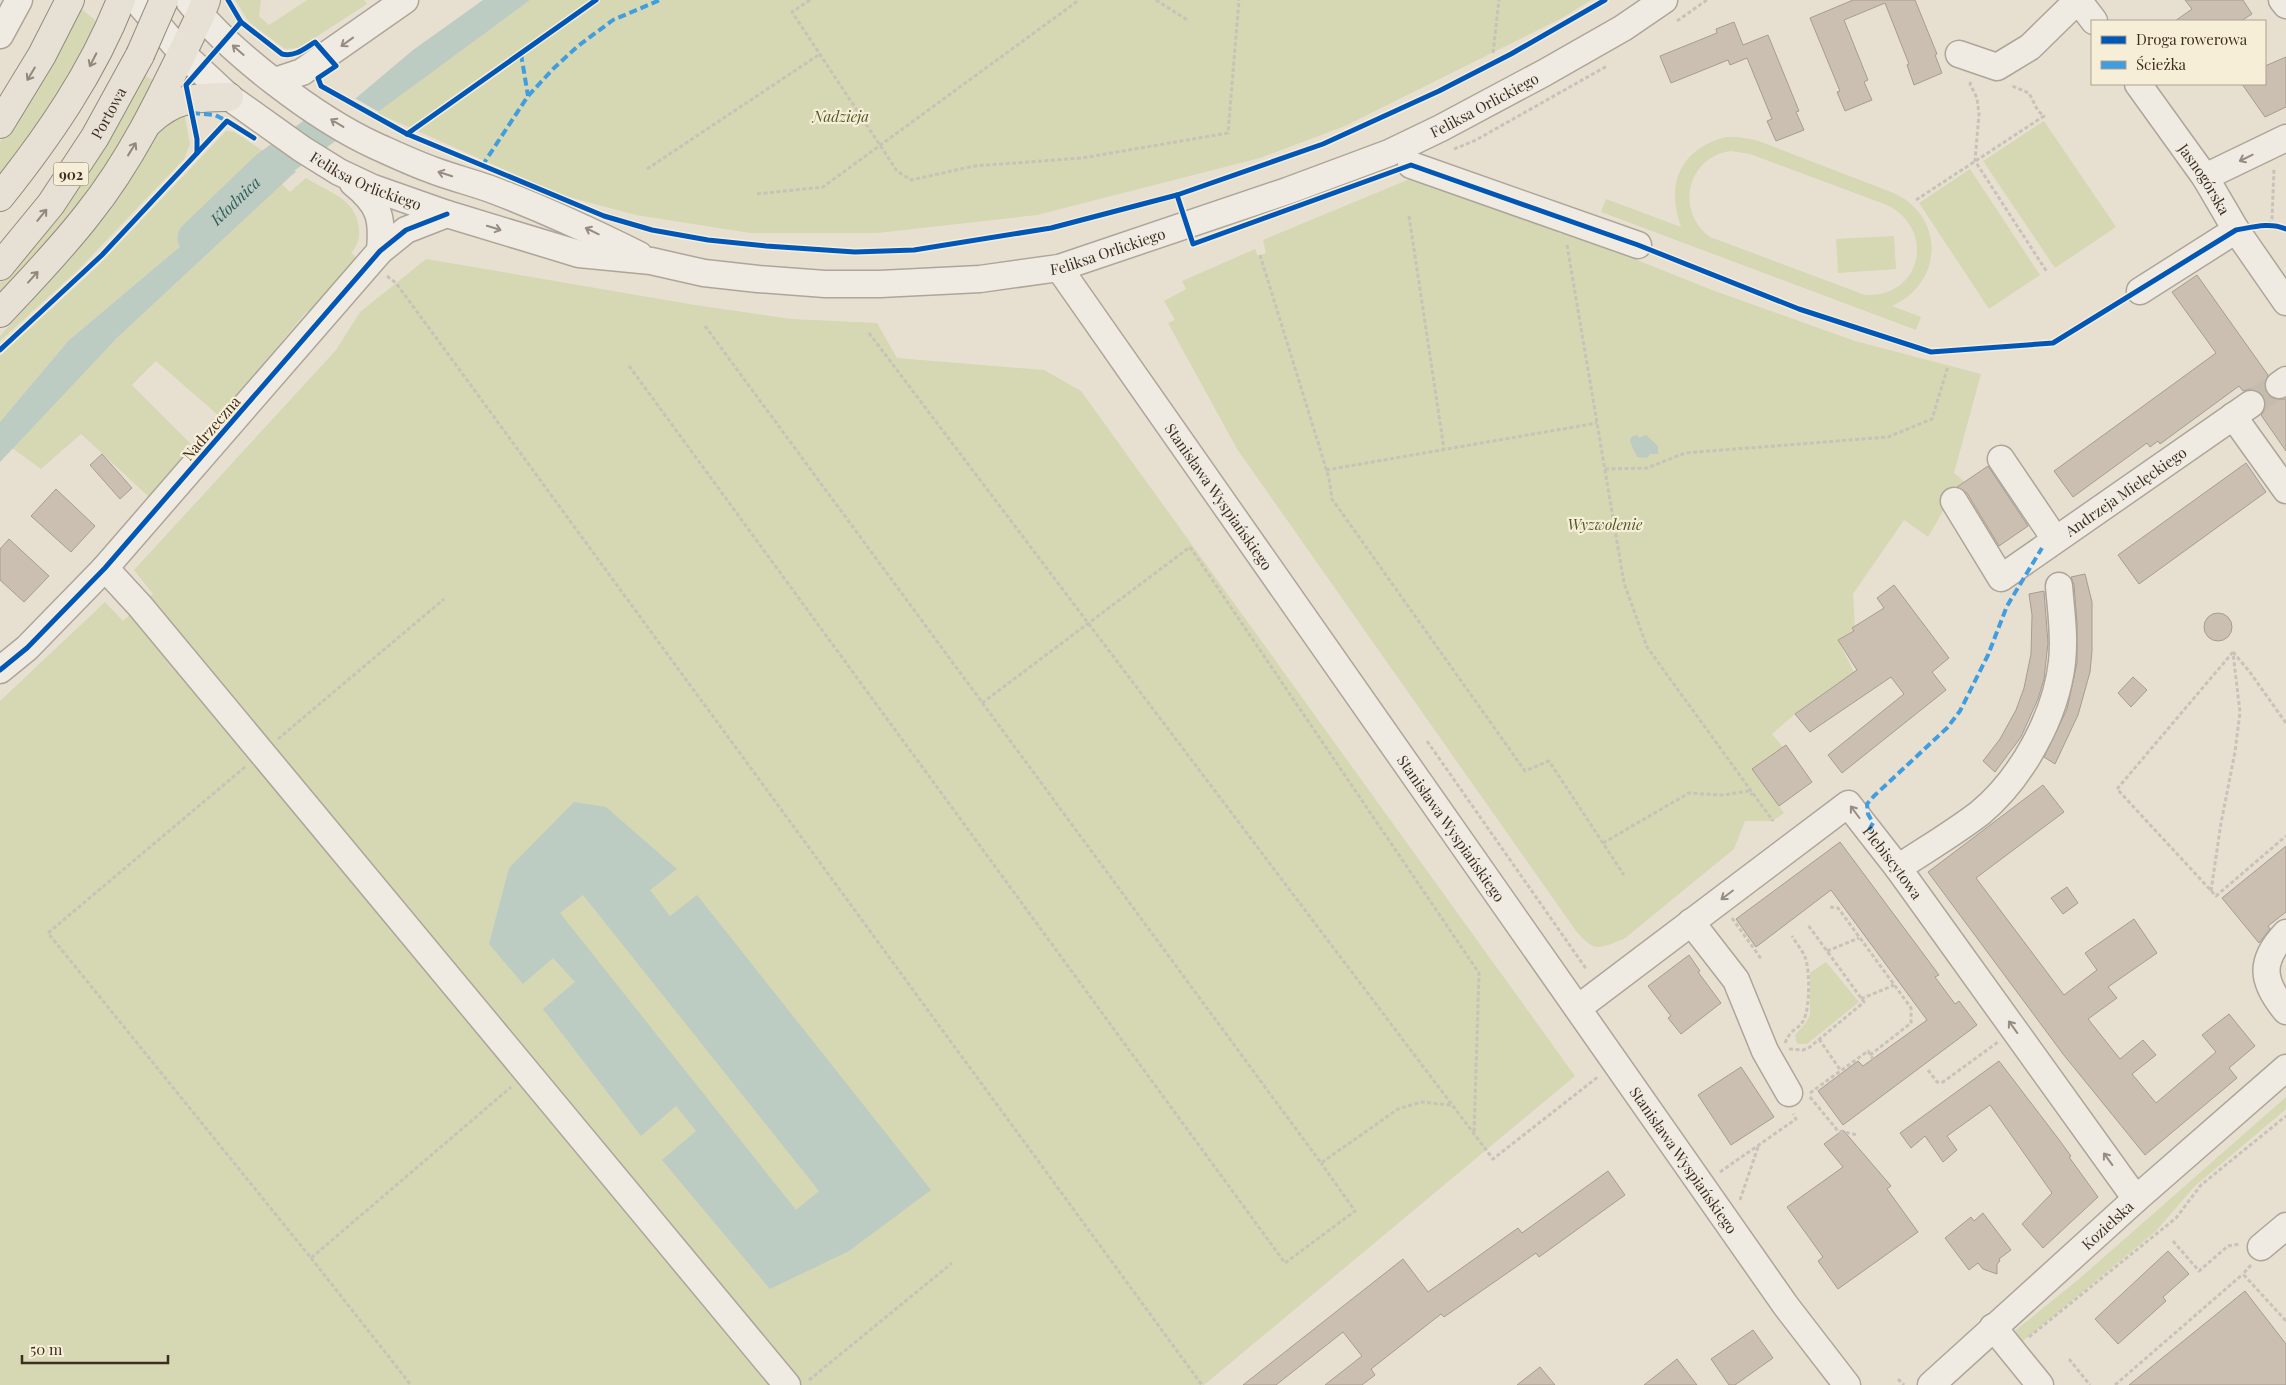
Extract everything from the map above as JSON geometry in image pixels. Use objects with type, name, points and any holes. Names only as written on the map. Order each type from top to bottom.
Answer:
[{"type":"main road","points":[[0,124],[42,55],[70,0]]},
{"type":"main road","name":"Portowa","points":[[0,266],[51,204],[95,137],[140,55],[164,0]]},
{"type":"main road","points":[[0,314],[89,214],[148,123],[182,54],[198,5]]},
{"type":"main road","name":"902","points":[[0,197],[41,144],[77,89],[118,8]]},
{"type":"main road","points":[[148,123],[171,104],[200,96],[229,98]]},
{"type":"street","points":[[0,35],[18,0]]},
{"type":"street","name":"Feliksa Orlickiego","points":[[136,0],[182,54],[229,98],[339,172],[373,188],[447,214],[579,254],[651,261],[704,273],[825,284],[880,284],[980,279],[1059,268],[1389,153],[1544,74],[1623,28],[1664,0]]},
{"type":"street","points":[[1979,60],[2030,46],[2078,0],[2093,20]]},
{"type":"street","points":[[2282,0],[2286,5]]},
{"type":"street","points":[[275,81],[302,72],[389,4]]},
{"type":"street","name":"Feliksa Orlickiego","points":[[198,5],[235,48],[275,81],[302,101],[374,145],[434,171],[492,190],[587,228],[651,261]]},
{"type":"street","name":"Jasnogórska","points":[[2139,85],[2205,177],[2236,230],[2286,302]]},
{"type":"street","points":[[2205,177],[2280,149]]},
{"type":"street","points":[[1412,165],[1638,245]]},
{"type":"street","points":[[339,172],[365,192],[374,204],[382,227],[380,251]]},
{"type":"street","name":"Nadrzeczna","points":[[0,670],[27,648],[105,568],[380,251],[406,230],[447,214]]},
{"type":"street","points":[[2140,291],[2236,230]]},
{"type":"street","name":"Stanisława Wyspiańskiego","points":[[1059,268],[1786,1306],[1847,1385]]},
{"type":"street","name":"Andrzeja Mielęckiego","points":[[1954,501],[2001,578],[2242,410],[2286,490]]},
{"type":"street","points":[[2001,459],[2055,539]]},
{"type":"street","points":[[105,568],[140,606],[787,1385]]},
{"type":"street","points":[[1898,868],[1980,812],[2004,788],[2026,758],[2043,726],[2056,692],[2062,662],[2063,634],[2059,586]]},
{"type":"street","name":"Plebiscytowa","points":[[1578,1008],[1848,804],[1898,868],[2136,1199]]},
{"type":"street","points":[[1691,922],[1736,980],[1765,1051],[1800,1096]]},
{"type":"street","points":[[2286,933],[2270,953],[2266,964],[2271,988],[2286,1011]]},
{"type":"street","name":"Kozielska","points":[[1930,1385],[2136,1199],[2286,1068]]},
{"type":"street","points":[[2256,1256],[2286,1226]]},
{"type":"street","points":[[1993,1327],[2040,1385]]},
{"type":"path","points":[[810,0],[792,12],[897,171],[912,180],[974,166],[1082,158],[1228,133],[1239,0]]},
{"type":"path","points":[[757,194],[823,187],[1079,0]]},
{"type":"path","points":[[1156,0],[1189,21]]},
{"type":"path","points":[[1493,53],[1499,0]]},
{"type":"path","points":[[646,169],[820,54]]},
{"type":"path","points":[[1916,200],[1975,161],[2044,116],[2038,111],[2029,93],[2024,89],[2013,88],[1979,60],[1970,84],[1977,98],[1979,114],[1975,161],[2048,272]]},
{"type":"path","points":[[2269,225],[2272,219],[2280,149]]},
{"type":"path","points":[[1409,216],[1444,450]]},
{"type":"path","points":[[2236,230],[2278,225]]},
{"type":"path","points":[[1567,244],[1624,582],[1648,647],[1773,821],[1749,791],[1723,795],[1688,793],[1603,844]]},
{"type":"path","points":[[1260,255],[1326,470],[1332,499],[1525,771],[1549,761],[1624,876]]},
{"type":"path","points":[[396,283],[1202,1385]]},
{"type":"path","points":[[629,366],[1286,1263],[1355,1211],[1321,1162],[705,326]]},
{"type":"path","points":[[870,333],[1493,1159],[1605,1070]]},
{"type":"path","points":[[1605,469],[1647,468],[1685,453],[1888,437],[1932,419],[1948,366]]},
{"type":"path","points":[[1326,470],[1597,423]]},
{"type":"path","points":[[982,702],[1089,625],[1190,548],[1479,973],[1474,1135]]},
{"type":"path","points":[[411,1385],[311,1258],[48,933],[444,599]]},
{"type":"path","points":[[2232,652],[2249,671],[2286,724]]},
{"type":"path","points":[[2232,652],[2117,789],[2216,896],[2286,836]]},
{"type":"path","points":[[2211,891],[2240,712],[2232,652]]},
{"type":"path","points":[[1428,741],[1587,970]]},
{"type":"path","points":[[1830,907],[1838,908],[1911,1008],[1912,1023],[1872,1057],[1868,1051],[1841,1071],[1800,1096],[1838,1131],[1858,1135]]},
{"type":"path","points":[[1730,915],[1762,960]]},
{"type":"path","points":[[1792,936],[1805,957],[1808,973],[1807,1012],[1803,1022],[1792,1030],[1784,1048],[1803,1050],[1864,1002],[1808,925]]},
{"type":"path","points":[[1827,951],[1859,938]]},
{"type":"path","points":[[1861,999],[1894,985]]},
{"type":"path","points":[[1928,1070],[1937,1082],[1943,1082],[2003,1038]]},
{"type":"path","points":[[1819,1039],[1841,1071]]},
{"type":"path","points":[[311,1258],[527,1073]]},
{"type":"path","points":[[1321,1162],[1398,1109],[1420,1102],[1451,1105]]},
{"type":"path","points":[[2013,1350],[2176,1218],[2201,1185],[2286,1116]]},
{"type":"path","points":[[1739,1203],[1759,1146]]},
{"type":"path","points":[[2114,1385],[2243,1274],[2256,1256],[2249,1243],[2228,1246],[2199,1271],[2173,1241]]},
{"type":"path","points":[[802,1385],[952,1262]]},
{"type":"path","points":[[2243,1274],[2286,1321]]},
{"type":"path","points":[[2069,1358],[2090,1385]]},
{"type":"path","points":[[1898,1379],[1904,1385]]},
{"type":"green space","points":[[235,0],[261,0],[259,16],[269,25],[307,0],[364,0],[367,4],[299,48],[285,49],[249,22]]},
{"type":"green space","name":"Nadzieja","points":[[530,0],[1591,0],[1562,18],[1345,126],[1260,158],[1037,215],[877,233],[750,233],[636,215],[561,195],[375,112]]},
{"type":"green space","points":[[78,6],[96,21],[81,54],[48,112],[0,180],[0,142],[17,118]]},
{"type":"green space","points":[[145,76],[157,82],[134,125],[82,201],[0,297],[0,283],[39,239],[106,143]]},
{"type":"green space","points":[[184,113],[190,144],[184,159],[78,270],[0,341],[0,336],[30,303],[165,122]]},
{"type":"green space","points":[[2044,121],[2116,227],[2055,268],[1983,161]]},
{"type":"green space","points":[[226,131],[234,132],[280,162],[68,341],[0,422],[0,356],[99,265]]},
{"type":"green space","points":[[1726,137],[1756,140],[1891,192],[1909,202],[1921,216],[1929,231],[1932,248],[1929,265],[1922,281],[1909,295],[1892,306],[1921,317],[1916,330],[1601,212],[1606,199],[1681,227],[1676,211],[1676,183],[1688,159],[1710,142]],"holes":[[[1731,151],[1750,154],[1887,205],[1903,216],[1913,230],[1917,245],[1916,260],[1910,274],[1899,286],[1884,293],[1865,295],[1710,237],[1699,226],[1692,213],[1689,200],[1691,186],[1696,174],[1705,163],[1716,155]]]},
{"type":"green space","points":[[1970,169],[2040,275],[1989,309],[1919,203]]},
{"type":"green space","name":"Wyzwolenie","points":[[1417,176],[1550,226],[1560,234],[1572,234],[1712,290],[1855,341],[1981,374],[1954,473],[1965,482],[1957,487],[1928,537],[1904,520],[1853,594],[1855,631],[1838,640],[1854,672],[1795,714],[1772,734],[1812,782],[1779,806],[1784,813],[1773,821],[1745,821],[1734,849],[1624,939],[1603,946],[1593,946],[1576,931],[1237,449],[1168,323],[1175,320],[1164,301],[1186,289],[1182,281],[1255,249],[1258,256],[1266,253],[1263,240]]},
{"type":"green space","points":[[306,178],[332,192],[353,210],[357,219],[359,236],[358,242],[351,253],[357,258],[314,315],[307,311],[219,416],[156,361],[132,385],[193,446],[149,497],[81,434],[41,469],[12,448],[117,338],[282,184],[290,192]]},
{"type":"green space","points":[[1894,236],[1896,269],[1838,273],[1836,239]]},
{"type":"green space","points":[[426,259],[695,305],[792,319],[877,323],[897,358],[1044,370],[1081,391],[1575,1076],[1204,1385],[0,1385],[0,701],[105,602],[123,621],[153,594],[134,570],[336,350],[360,312]]},
{"type":"green space","points":[[1826,962],[1859,1002],[1807,1044],[1797,1044],[1795,1035],[1810,1015],[1810,973]]},
{"type":"green space","points":[[2286,1097],[2286,1109],[2195,1186],[2156,1231],[2017,1346],[2011,1334],[2079,1279]]},
{"type":"shaded area","points":[[483,0],[530,0],[292,175],[117,338],[0,462],[0,422],[68,341],[413,50]]},
{"type":"shaded area","points":[[1637,435],[1639,438],[1646,435],[1658,446],[1658,454],[1650,454],[1647,458],[1637,457],[1630,442],[1631,437]]},
{"type":"shaded area","points":[[574,802],[606,807],[677,869],[650,890],[670,916],[697,895],[931,1190],[849,1251],[770,1289],[662,1160],[696,1131],[676,1106],[641,1136],[543,1009],[575,982],[553,958],[523,984],[489,944],[509,868]],"holes":[[[583,895],[819,1191],[796,1210],[560,913]]]},
{"type":"pier","points":[[353,97],[379,112],[298,173],[278,161]]},
{"type":"building","points":[[1853,0],[1915,0],[1937,54],[1935,55],[1942,73],[1914,85],[1907,65],[1909,64],[1885,3],[1844,20],[1868,80],[1864,82],[1872,100],[1845,111],[1837,92],[1840,91],[1810,18]]},
{"type":"building","points":[[2185,0],[2243,0],[2252,14],[2243,20],[2176,20],[2192,9]]},
{"type":"building","points":[[1734,22],[1743,45],[1768,35],[1799,111],[1796,112],[1804,130],[1776,141],[1767,121],[1772,119],[1747,58],[1730,65],[1728,60],[1671,83],[1660,56],[1717,33],[1716,29]]},
{"type":"building","points":[[2286,57],[2286,107],[2265,117],[2243,85],[2266,85],[2266,66]]},
{"type":"building","points":[[2197,275],[2268,375],[2264,386],[2267,394],[2273,399],[2286,399],[2286,451],[2261,415],[2265,410],[2266,403],[2263,395],[2257,390],[2243,391],[2239,386],[2160,444],[2158,441],[2150,447],[2147,443],[2073,497],[2054,471],[2216,353],[2172,292]]},
{"type":"building","points":[[102,454],[132,488],[120,499],[90,465]]},
{"type":"building","points":[[2246,463],[2266,492],[2139,584],[2118,555]]},
{"type":"building","points":[[1988,466],[2028,526],[1999,546],[1967,493],[1957,487]]},
{"type":"building","points":[[56,489],[95,526],[71,552],[31,516]]},
{"type":"building","points":[[9,539],[49,576],[24,602],[0,580],[0,549]]},
{"type":"building","points":[[2085,574],[2092,602],[2090,672],[2078,715],[2055,764],[2044,757],[2067,709],[2077,663],[2077,623],[2074,585],[2071,577]]},
{"type":"building","points":[[1894,585],[1949,658],[1932,672],[1946,690],[1842,773],[1828,755],[1904,694],[1891,677],[1810,732],[1795,714],[1857,670],[1838,640],[1854,631],[1852,628],[1884,608],[1877,598]]},
{"type":"building","points":[[2044,591],[2048,643],[2044,679],[2038,699],[2021,737],[1995,772],[1983,761],[2000,739],[2016,710],[2024,688],[2031,654],[2032,615],[2029,594]]},
{"type":"building","points":[[2218,613],[2228,617],[2232,627],[2228,637],[2218,641],[2208,637],[2204,627],[2208,617]]},
{"type":"building","points":[[2133,677],[2147,690],[2131,707],[2118,693]]},
{"type":"building","points":[[1786,745],[1812,782],[1779,806],[1752,769]]},
{"type":"building","points":[[2043,785],[2064,812],[1976,878],[2064,995],[2097,970],[2085,953],[2134,919],[2157,953],[2108,987],[2117,998],[2088,1019],[2120,1059],[2143,1040],[2156,1055],[2132,1074],[2156,1103],[2216,1052],[2202,1035],[2229,1014],[2255,1046],[2229,1068],[2237,1078],[2145,1155],[2063,1054],[1928,872]]},
{"type":"building","points":[[1840,842],[1939,975],[1935,977],[1955,1004],[1959,1001],[1977,1025],[1843,1125],[1818,1091],[1858,1061],[1863,1066],[1927,1020],[1831,890],[1756,947],[1736,919]]},
{"type":"building","points":[[2286,846],[2286,912],[2268,926],[2270,929],[2259,943],[2222,898]]},
{"type":"building","points":[[2067,887],[2078,903],[2063,914],[2051,898]]},
{"type":"building","points":[[1689,955],[1700,971],[1698,972],[1721,1003],[1681,1034],[1668,1018],[1671,1016],[1648,986]]},
{"type":"building","points":[[1999,1061],[2071,1156],[2069,1157],[2098,1197],[2043,1248],[2022,1224],[2052,1193],[1990,1105],[1947,1136],[1957,1150],[1943,1162],[1925,1136],[1911,1148],[1900,1133]]},
{"type":"building","points":[[1741,1067],[1774,1117],[1731,1145],[1698,1095]]},
{"type":"building","points":[[1843,1130],[1891,1186],[1887,1189],[1918,1232],[1838,1289],[1818,1261],[1823,1257],[1787,1207],[1843,1167],[1824,1144]]},
{"type":"building","points":[[1608,1171],[1625,1195],[1539,1257],[1536,1253],[1444,1317],[1441,1314],[1371,1369],[1375,1375],[1362,1385],[1325,1385],[1362,1356],[1343,1332],[1276,1385],[1243,1385],[1403,1259],[1428,1292],[1518,1228],[1522,1233]]},
{"type":"building","points":[[1983,1213],[2011,1250],[1999,1259],[1997,1274],[1983,1269],[1978,1263],[1969,1270],[1945,1238],[1971,1217],[1974,1221]]},
{"type":"building","points":[[2168,1251],[2189,1274],[2163,1297],[2166,1301],[2118,1344],[2095,1319]]},
{"type":"building","points":[[2245,1291],[2286,1344],[2286,1385],[2129,1385]]},
{"type":"building","points":[[1753,1330],[1773,1358],[1735,1385],[1729,1385],[1711,1359]]},
{"type":"building","points":[[1677,1359],[1697,1385],[1644,1385]]},
{"type":"building","points":[[1540,1367],[1555,1385],[1517,1385]]},
{"type":"waterway","name":"Kłodnica","points":[[195,238],[268,168],[325,127]]},
{"type":"tunnel","points":[[2251,404],[2279,385]]},
{"type":"marked path","points":[[482,166],[528,96],[554,68],[578,46],[613,20],[660,0]]},
{"type":"marked path","points":[[521,54],[528,96]]},
{"type":"marked path","points":[[192,113],[215,115],[227,121]]},
{"type":"marked path","points":[[1869,830],[1873,823],[1868,814],[1867,804],[1947,728],[1960,711],[1988,655],[2007,606],[2042,548]]},
{"type":"cycle path","points":[[228,0],[241,22],[282,54],[295,53],[315,42],[336,66],[318,78],[321,86],[407,134],[604,216],[652,230],[708,240],[855,252],[914,250],[1051,228],[1177,195],[1323,144],[1439,91],[1511,54],[1605,0]]},
{"type":"cycle path","points":[[407,134],[596,0]]},
{"type":"cycle path","points":[[197,153],[197,139],[186,85],[241,22]]},
{"type":"cycle path","points":[[0,350],[102,255],[227,121],[254,138]]},
{"type":"cycle path","points":[[1177,195],[1193,244],[1411,165],[1638,245],[1799,309],[1931,352],[2053,343],[2236,230],[2268,225],[2286,229]]},
{"type":"cycle path","points":[[0,670],[27,648],[105,568],[380,251],[406,230],[447,214]]}]
